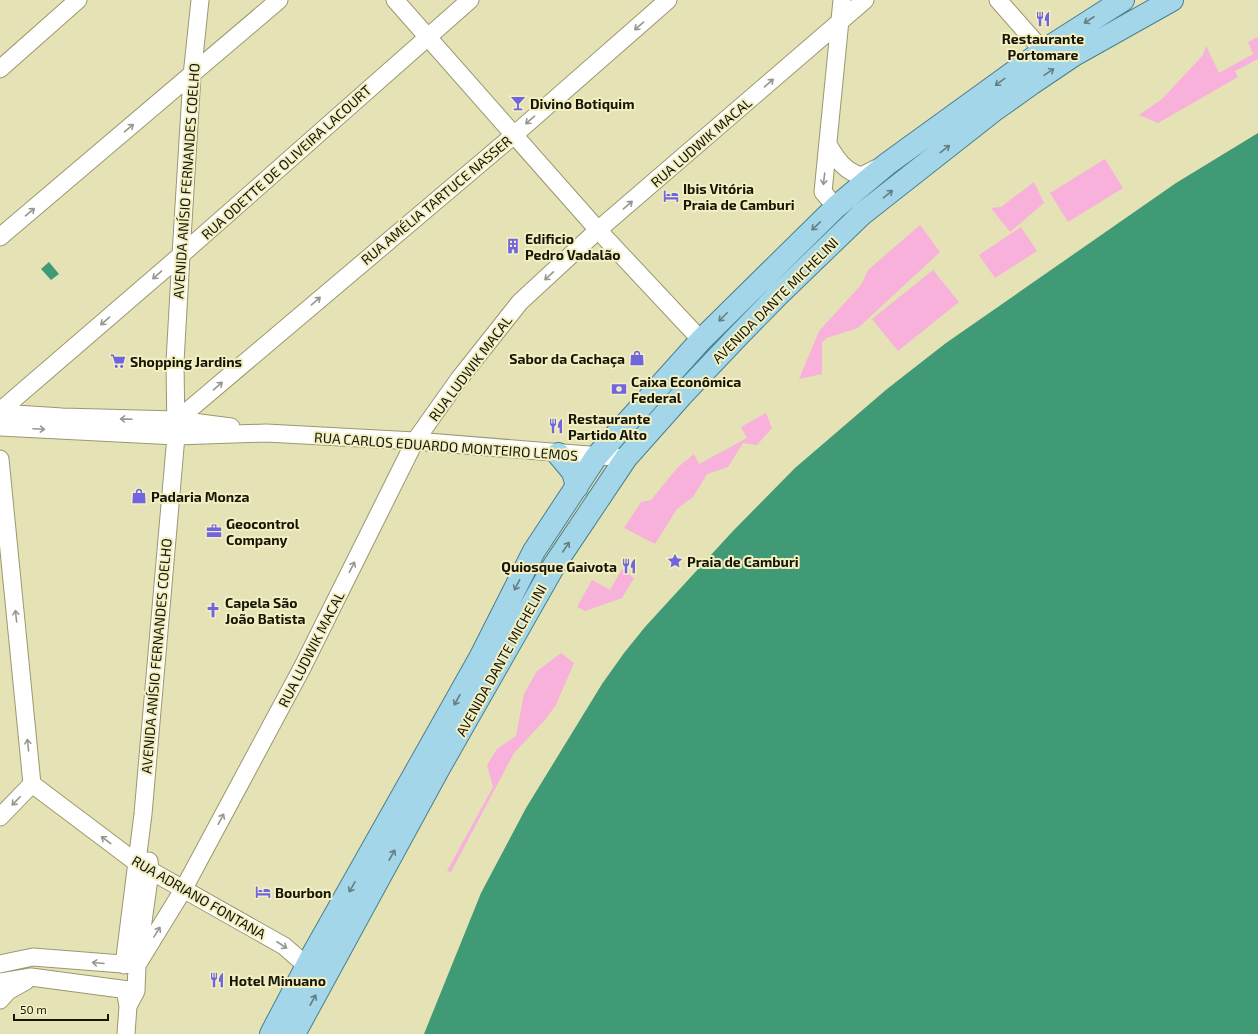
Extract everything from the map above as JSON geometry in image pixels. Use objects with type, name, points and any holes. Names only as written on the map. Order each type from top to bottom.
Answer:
[{"type":"main road","name":"AVENIDA DANTE MICHELINI","points":[[271,1034],[307,966],[480,658],[534,551],[596,457],[701,340],[836,207],[887,164],[1043,51],[1123,0]]},
{"type":"main road","name":"AVENIDA DANTE MICHELINI","points":[[294,1034],[440,768],[555,564],[626,458],[682,395],[753,320],[862,214],[993,111],[1031,84],[1074,55],[1172,0]]},
{"type":"main road","points":[[558,454],[573,472],[577,487]]},
{"type":"street","points":[[0,69],[78,0]]},
{"type":"street","name":"AVENIDA ANÍSIO FERNANDES COELHO","points":[[126,1034],[131,965],[144,867],[143,814],[170,498],[171,428],[180,255],[192,76],[200,0]]},
{"type":"street","points":[[0,237],[192,76],[279,0]]},
{"type":"street","points":[[395,0],[598,230],[701,340]]},
{"type":"street","name":"RUA ODETTE DE OLIVEIRA LACOURT","points":[[0,412],[470,0]]},
{"type":"street","name":"RUA AMÉLIA TARTUCE NASSER","points":[[171,428],[203,398],[514,135],[668,0]]},
{"type":"street","points":[[836,207],[822,192],[828,146],[842,0]]},
{"type":"street","name":"RUA LUDWIK MACAL","points":[[131,965],[183,890],[302,668],[415,441],[459,379],[520,302],[598,230],[865,0]]},
{"type":"street","points":[[998,0],[1043,51]]},
{"type":"street","points":[[828,146],[841,164],[861,176],[887,164]]},
{"type":"street","points":[[29,415],[30,386]]},
{"type":"street","points":[[203,398],[201,410],[205,418],[212,424]]},
{"type":"street","name":"RUA CARLOS EDUARDO MONTEIRO LEMOS","points":[[0,412],[171,428],[415,441],[558,454],[626,458]]},
{"type":"street","name":"RUA CARLOS EDUARDO MONTEIRO LEMOS","points":[[0,427],[171,428],[212,424],[266,433]]},
{"type":"street","points":[[0,458],[32,784],[0,817]]},
{"type":"street","name":"RUA ADRIANO FONTANA","points":[[32,784],[144,867],[284,946],[307,966]]},
{"type":"street","points":[[0,964],[33,957],[131,965]]},
{"type":"street","points":[[0,1000],[8,991],[31,977]]},
{"type":"street","points":[[0,982],[31,977],[130,995]]},
{"type":"shaded area","points":[[1258,37],[1258,59],[1235,71],[1238,77],[1158,123],[1139,115],[1162,99],[1203,55],[1206,46],[1219,73],[1253,54],[1248,42]]},
{"type":"shaded area","points":[[1258,133],[1258,1034],[424,1034],[481,893],[526,808],[602,684],[645,627],[732,532],[795,468],[887,389],[946,343],[1176,183]]},
{"type":"shaded area","points":[[1105,159],[1123,188],[1068,222],[1050,193]]},
{"type":"shaded area","points":[[1034,182],[1044,203],[1010,232],[991,208],[1001,207]]},
{"type":"shaded area","points":[[920,225],[940,252],[858,328],[826,338],[822,343],[822,374],[799,379],[819,331],[861,285],[868,270]]},
{"type":"shaded area","points":[[1021,227],[1037,251],[995,278],[979,255]]},
{"type":"shaded area","points":[[49,262],[59,274],[51,280],[41,269]]},
{"type":"shaded area","points":[[933,270],[959,302],[898,351],[872,319]]},
{"type":"shaded area","points":[[766,413],[772,428],[757,445],[743,443],[728,467],[707,474],[693,497],[677,509],[655,544],[624,528],[641,502],[651,500],[678,467],[694,454],[699,464],[747,438],[741,427]]},
{"type":"shaded area","points":[[622,569],[634,578],[622,598],[585,611],[577,607],[592,580],[610,590]]},
{"type":"shaded area","points":[[561,653],[574,663],[556,705],[544,721],[514,753],[451,872],[447,871],[493,787],[487,765],[497,749],[516,736],[524,694],[537,671]]},
{"type":"place","name":"Restaurante Portomare","points":[[1043,19]]},
{"type":"place","name":"Divino Botiquim","points":[[518,103]]},
{"type":"place","name":"Ibis Vitória Praia de Camburi","points":[[671,196]]},
{"type":"place","name":"Edificio Pedro Vadalão","points":[[513,246]]},
{"type":"place","name":"Sabor da Cachaça","points":[[637,358]]},
{"type":"place","name":"Shopping Jardins","points":[[118,361]]},
{"type":"place","name":"Caixa Econômica Federal","points":[[619,389]]},
{"type":"place","name":"Restaurante Partido Alto","points":[[556,426]]},
{"type":"place","name":"Padaria Monza","points":[[139,496]]},
{"type":"place","name":"Geocontrol Company","points":[[214,531]]},
{"type":"place","name":"Praia de Camburi","points":[[675,561]]},
{"type":"place","name":"Quiosque Gaivota","points":[[629,566]]},
{"type":"place","name":"Capela São João Batista","points":[[213,610]]},
{"type":"place","name":"Bourbon","points":[[263,892]]},
{"type":"place","name":"Hotel Minuano","points":[[217,980]]}]
